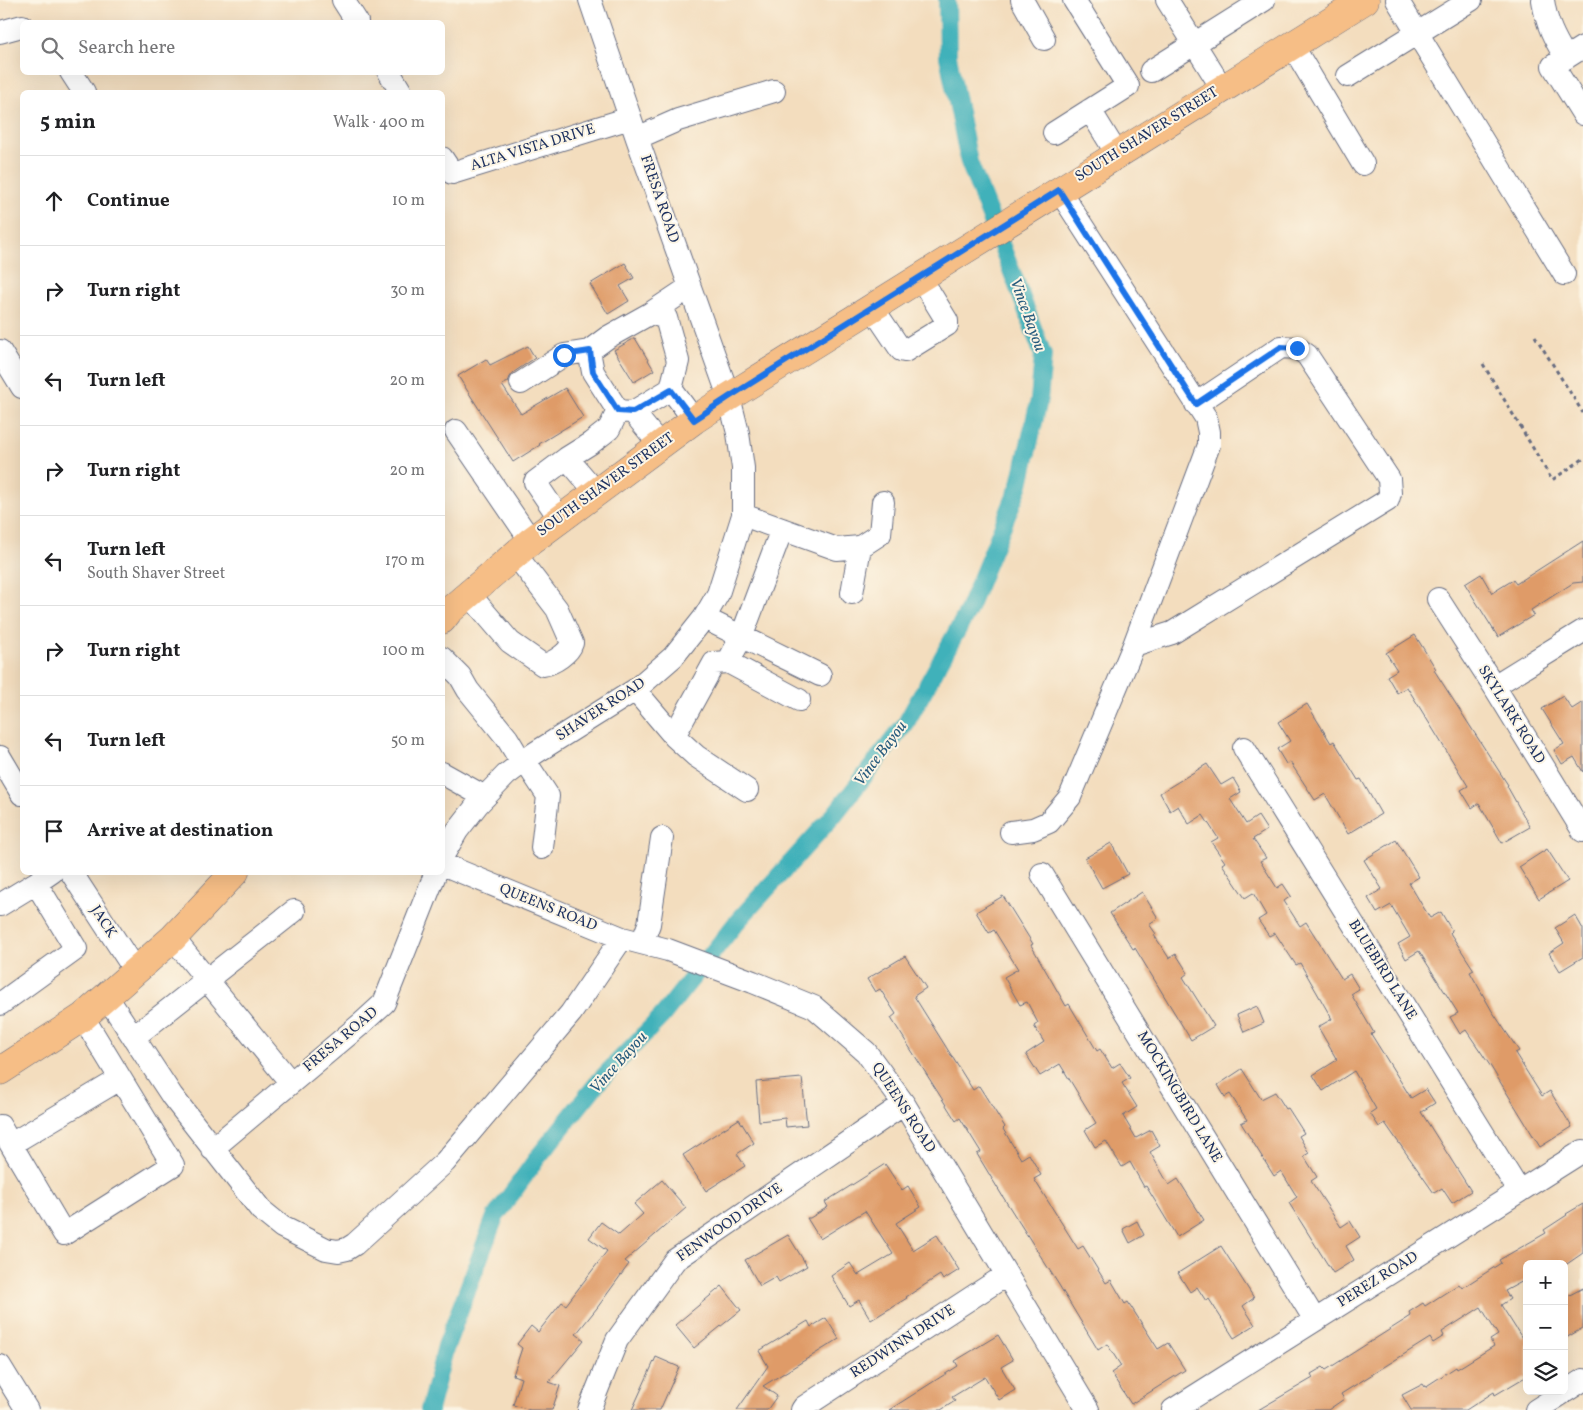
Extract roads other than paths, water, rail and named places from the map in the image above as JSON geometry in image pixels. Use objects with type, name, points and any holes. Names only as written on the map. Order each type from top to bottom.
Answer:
[{"type":"main road","name":"SOUTH SHAVER STREET","points":[[445,616],[523,548],[694,420],[966,247],[1365,0]]},
{"type":"main road","points":[[0,1070],[83,1017],[107,997],[173,938],[232,875]]},
{"type":"street","points":[[343,0],[357,20]]},
{"type":"street","name":"FRESA ROAD","points":[[590,0],[729,397]]},
{"type":"street","points":[[1022,0],[1044,39]]},
{"type":"street","points":[[1054,133],[1128,86],[1074,0]]},
{"type":"street","points":[[1167,0],[1222,88]]},
{"type":"street","points":[[1151,71],[1264,0]]},
{"type":"street","points":[[1397,0],[1564,274]]},
{"type":"street","points":[[1348,76],[1472,0]]},
{"type":"street","points":[[1543,0],[1545,16],[1553,36],[1574,52],[1553,66],[1583,112]]},
{"type":"street","points":[[0,32],[20,27]]},
{"type":"street","points":[[1292,45],[1363,164]]},
{"type":"street","points":[[73,75],[83,90]]},
{"type":"street","points":[[391,75],[401,90]]},
{"type":"street","points":[[634,128],[678,120],[774,91]]},
{"type":"street","points":[[1090,110],[1117,154]]},
{"type":"street","name":"ALTA VISTA DRIVE","points":[[445,162],[452,173],[634,128]]},
{"type":"street","points":[[1012,832],[1033,829],[1049,822],[1070,797],[1134,645],[1209,445],[1206,418],[1059,190]]},
{"type":"street","points":[[872,307],[901,350],[905,350],[947,325],[947,321],[920,277]]},
{"type":"street","points":[[521,383],[564,355],[590,351],[608,337],[651,313],[690,287]]},
{"type":"street","points":[[651,313],[666,318],[678,361],[671,390]]},
{"type":"street","points":[[1134,645],[1172,633],[1388,500],[1390,493],[1389,479],[1307,355],[1297,348],[1281,347],[1196,404]]},
{"type":"street","points":[[0,351],[20,384]]},
{"type":"street","points":[[590,351],[593,372],[625,411],[660,445]]},
{"type":"street","points":[[560,519],[535,482],[609,429],[625,411],[671,390]]},
{"type":"street","points":[[671,390],[694,420]]},
{"type":"street","name":"SHAVER ROAD","points":[[445,852],[457,831],[506,775],[535,752],[635,690],[674,657],[704,618],[718,594],[743,515],[743,468],[738,433],[729,397]]},
{"type":"street","points":[[456,432],[557,609],[572,643],[570,650],[550,663],[543,665],[510,642],[469,594]]},
{"type":"street","points":[[567,458],[596,492]]},
{"type":"street","points":[[743,515],[838,548],[860,547],[880,534],[884,502]]},
{"type":"street","points":[[674,736],[719,666],[741,638],[782,529]]},
{"type":"street","points":[[852,594],[860,547]]},
{"type":"street","name":"SKYLARK ROAD","points":[[1438,599],[1494,686],[1583,832]]},
{"type":"street","points":[[704,618],[741,638],[820,675]]},
{"type":"street","points":[[1494,686],[1583,631]]},
{"type":"street","points":[[682,646],[719,666],[799,700]]},
{"type":"street","points":[[445,661],[460,676],[468,690],[507,738],[548,796],[542,848]]},
{"type":"street","points":[[635,690],[674,736],[696,756],[747,790]]},
{"type":"street","name":"BLUEBIRD LANE","points":[[1244,748],[1519,1191]]},
{"type":"street","points":[[3,770],[20,791]]},
{"type":"street","points":[[445,776],[485,797]]},
{"type":"street","points":[[107,997],[172,1096],[261,1210],[282,1227],[326,1249],[338,1251],[347,1249],[355,1244],[445,1162],[632,941],[649,924],[662,838]]},
{"type":"street","name":"QUEENS ROAD","points":[[445,865],[632,941],[668,950],[814,1007],[866,1052],[904,1104],[1088,1410]]},
{"type":"street","name":"MOCKINGBIRD LANE","points":[[1042,874],[1315,1320]]},
{"type":"street","name":"JACK","points":[[73,875],[136,972]]},
{"type":"street","name":"FRESA ROAD","points":[[212,1149],[384,1003],[435,875]]},
{"type":"street","points":[[0,905],[44,878],[76,949]]},
{"type":"street","points":[[134,1037],[294,911]]},
{"type":"street","points":[[0,1004],[76,949],[108,929]]},
{"type":"street","points":[[173,938],[291,1083]]},
{"type":"street","points":[[83,1017],[173,1165],[64,1234],[5,1135],[120,1079]]},
{"type":"street","name":"FENWOOD DRIVE","points":[[588,1410],[617,1340],[675,1260],[904,1104]]},
{"type":"street","name":"PEREZ ROAD","points":[[1173,1410],[1583,1151]]},
{"type":"street","name":"REDWINN DRIVE","points":[[802,1410],[1006,1275]]},
{"type":"street","points":[[0,1366],[27,1410]]},
{"type":"street","points":[[1536,1410],[1583,1380]]},
{"type":"waterway","name":"Vince Bayou","points":[[429,1410],[446,1346],[495,1217],[538,1157],[600,1080],[662,1016],[736,923],[834,815],[906,723],[967,613],[1020,484],[1039,400],[1043,355],[969,162],[948,56],[947,0]]}]
